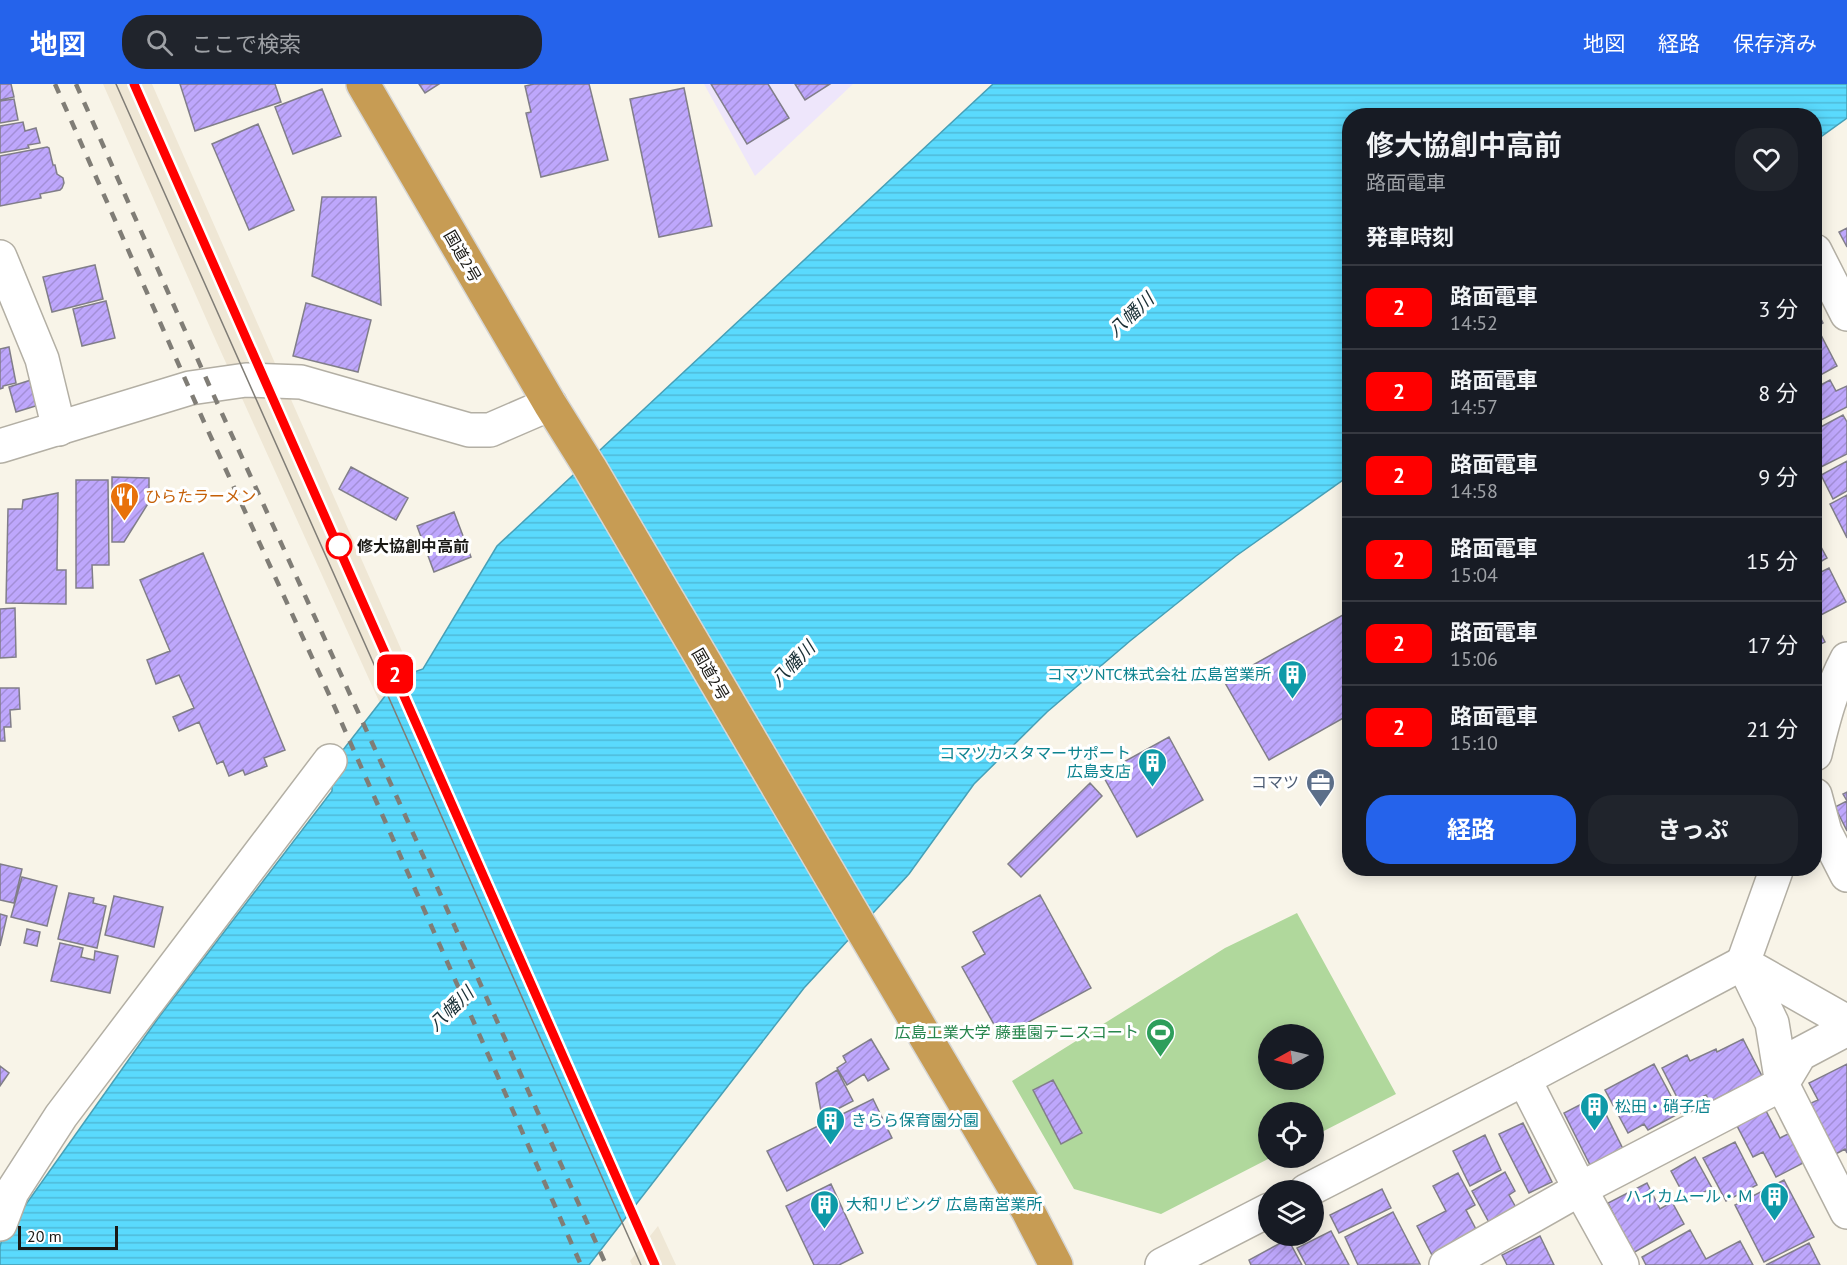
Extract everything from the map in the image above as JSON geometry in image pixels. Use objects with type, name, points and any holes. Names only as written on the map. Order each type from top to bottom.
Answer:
[{"type":"highway","name":"国道2号","points":[[363,84],[1027,1209],[1056,1265]]},
{"type":"street","points":[[0,257],[42,359],[59,429]]},
{"type":"street","points":[[1822,265],[1847,314]]},
{"type":"street","points":[[0,446],[190,388],[246,380],[301,381],[469,430],[490,430],[550,404]]},
{"type":"street","points":[[1822,734],[1839,674],[1847,658]]},
{"type":"street","points":[[0,1224],[6,1199],[61,1116],[330,760]]},
{"type":"street","points":[[1822,821],[1825,832],[1847,875]]},
{"type":"street","points":[[1324,1182],[1743,963],[1774,876]]},
{"type":"street","points":[[1743,963],[1847,1022]]},
{"type":"street","points":[[1743,963],[1772,1023],[1782,1084],[1847,1212]]},
{"type":"street","points":[[1446,1265],[1580,1189],[1782,1084],[1800,1054],[1847,1029]]},
{"type":"street","points":[[1524,1079],[1622,1265]]},
{"type":"street","points":[[1162,1265],[1258,1216]]},
{"type":"shaded area","points":[[103,84],[152,84],[412,674],[383,710],[212,332]]},
{"type":"shaded area","points":[[704,84],[853,84],[755,176]]},
{"type":"shaded area","points":[[658,1226],[676,1265],[632,1265],[630,1261]]},
{"type":"green space","name":"広島工業大学 藤垂園テニスコート","points":[[1297,913],[1396,1094],[1324,1131],[1324,1102],[1258,1102],[1258,1164],[1161,1214],[1074,1189],[1012,1081],[1225,948]]},
{"type":"water","name":"八幡川","points":[[993,84],[1847,84],[1847,118],[1822,136],[1822,108],[1342,108],[1342,481],[1236,556],[1130,641],[1047,712],[974,784],[909,874],[804,988],[589,1265],[0,1265],[2,1238],[159,1017],[332,791],[332,764],[400,677],[423,669],[497,546]]},
{"type":"building","points":[[0,84],[11,84],[14,97],[0,100]]},
{"type":"building","points":[[180,84],[275,84],[281,102],[195,131]]},
{"type":"building","points":[[419,84],[439,84],[425,93]]},
{"type":"building","points":[[589,84],[608,160],[541,177],[526,113],[531,112],[525,86]]},
{"type":"building","points":[[711,84],[768,84],[789,118],[747,144]]},
{"type":"building","points":[[795,84],[830,84],[805,100]]},
{"type":"building","points":[[684,88],[712,226],[659,237],[630,99]]},
{"type":"building","points":[[322,89],[341,136],[293,154],[275,107]]},
{"type":"building","points":[[14,99],[18,120],[0,123],[0,101]]},
{"type":"building","points":[[23,122],[25,131],[36,128],[40,143],[28,145],[29,148],[0,153],[0,126]]},
{"type":"building","points":[[258,124],[294,210],[249,230],[212,144]]},
{"type":"building","points":[[47,147],[57,174],[63,178],[62,188],[40,194],[41,198],[0,206],[0,156]]},
{"type":"building","points":[[322,197],[376,197],[381,305],[312,276]]},
{"type":"building","points":[[1847,228],[1847,247],[1839,232]]},
{"type":"building","points":[[95,265],[103,299],[52,312],[43,277]]},
{"type":"building","points":[[106,301],[115,338],[82,346],[73,309]]},
{"type":"building","points":[[306,303],[371,320],[358,372],[293,356]]},
{"type":"building","points":[[1822,337],[1837,366],[1822,374]]},
{"type":"building","points":[[9,347],[16,383],[0,389],[0,349]]},
{"type":"building","points":[[34,379],[42,404],[16,412],[9,387]]},
{"type":"building","points":[[1830,380],[1836,391],[1847,386],[1847,407],[1822,420],[1822,384]]},
{"type":"building","points":[[1843,415],[1847,422],[1847,454],[1822,466],[1822,426]]},
{"type":"building","points":[[1847,461],[1847,491],[1833,499],[1822,474]]},
{"type":"building","points":[[351,467],[408,498],[396,520],[339,489]]},
{"type":"building","name":"ひらたラーメン","points":[[112,477],[149,478],[149,502],[124,542],[112,542]]},
{"type":"building","points":[[76,480],[108,480],[109,565],[92,565],[93,588],[76,588]]},
{"type":"building","points":[[58,493],[57,570],[66,570],[66,604],[6,603],[8,509],[22,509],[23,500]]},
{"type":"building","points":[[1847,495],[1847,538],[1830,504]]},
{"type":"building","points":[[454,512],[471,557],[434,572],[417,526]]},
{"type":"building","points":[[1822,549],[1827,558],[1822,561]]},
{"type":"building","points":[[203,553],[285,750],[264,758],[267,766],[245,775],[243,770],[229,776],[223,761],[217,764],[199,722],[179,731],[173,717],[194,708],[179,675],[156,684],[147,660],[170,651],[140,580]]},
{"type":"building","points":[[1829,568],[1846,602],[1822,614],[1822,572]]},
{"type":"building","points":[[15,608],[16,657],[0,658],[0,609]]},
{"type":"building","name":"コマツNTC株式会社 広島営業所","points":[[1342,615],[1342,719],[1269,760],[1224,681]]},
{"type":"building","points":[[0,688],[19,688],[20,709],[10,710],[11,727],[4,727],[5,741],[0,741]]},
{"type":"building","name":"コマツカスタマーサポート 広島支店","points":[[1169,737],[1203,800],[1137,837],[1102,774]]},
{"type":"building","points":[[1090,783],[1102,796],[1021,877],[1008,864]]},
{"type":"building","points":[[1847,801],[1847,831],[1835,807]]},
{"type":"building","points":[[0,864],[22,869],[14,903],[0,900]]},
{"type":"building","points":[[22,877],[57,886],[47,926],[11,917]]},
{"type":"building","points":[[69,893],[94,898],[93,903],[106,906],[97,948],[58,939]]},
{"type":"building","points":[[1040,895],[1091,988],[1001,1037],[962,967],[985,954],[973,932]]},
{"type":"building","points":[[114,896],[163,907],[154,947],[105,935]]},
{"type":"building","points":[[0,914],[7,916],[0,946]]},
{"type":"building","points":[[27,929],[40,932],[37,946],[24,943]]},
{"type":"building","points":[[60,943],[83,948],[81,957],[94,960],[95,951],[118,956],[110,993],[51,981]]},
{"type":"building","points":[[871,1039],[889,1069],[868,1081],[864,1074],[847,1085],[837,1068],[846,1062],[843,1056]]},
{"type":"building","points":[[1743,1039],[1762,1076],[1710,1102],[1706,1095],[1682,1107],[1662,1068],[1687,1055],[1690,1061],[1716,1049],[1717,1052]]},
{"type":"building","points":[[1654,1064],[1680,1113],[1648,1130],[1644,1124],[1628,1133],[1605,1090]]},
{"type":"building","points":[[1847,1064],[1847,1153],[1845,1149],[1834,1155],[1809,1104],[1818,1100],[1809,1083]]},
{"type":"building","points":[[0,1066],[9,1073],[0,1086]]},
{"type":"building","points":[[837,1070],[853,1101],[822,1117],[816,1083]]},
{"type":"building","points":[[1053,1080],[1082,1133],[1061,1144],[1033,1090]]},
{"type":"building","name":"松田・硝子店","points":[[1597,1096],[1623,1149],[1590,1165],[1564,1113]]},
{"type":"building","name":"きらら保育園分園","points":[[873,1099],[892,1138],[787,1191],[767,1151]]},
{"type":"building","points":[[1763,1105],[1780,1138],[1794,1131],[1809,1160],[1776,1177],[1763,1152],[1753,1157],[1734,1120]]},
{"type":"building","points":[[1523,1123],[1552,1182],[1529,1193],[1499,1134]]},
{"type":"building","points":[[1485,1135],[1501,1170],[1470,1186],[1453,1151]]},
{"type":"building","points":[[1735,1142],[1757,1185],[1726,1201],[1703,1158]]},
{"type":"building","points":[[1695,1157],[1712,1188],[1687,1201],[1671,1171]]},
{"type":"building","points":[[1505,1172],[1515,1191],[1509,1195],[1519,1213],[1492,1228],[1472,1191]]},
{"type":"building","points":[[1458,1173],[1475,1205],[1466,1210],[1479,1235],[1434,1259],[1417,1226],[1446,1211],[1433,1186]]},
{"type":"building","name":"ハイカムール・Ｍ","points":[[1784,1180],[1814,1237],[1764,1262],[1735,1205]]},
{"type":"building","points":[[1647,1183],[1660,1209],[1672,1202],[1684,1224],[1633,1253],[1608,1203]]},
{"type":"building","name":"大和リビング 広島南営業所","points":[[831,1184],[863,1253],[839,1265],[814,1265],[786,1206]]},
{"type":"building","points":[[1382,1189],[1391,1208],[1339,1233],[1330,1215]]},
{"type":"building","points":[[1393,1212],[1420,1264],[1358,1265],[1345,1237]]},
{"type":"building","points":[[1690,1230],[1706,1259],[1740,1241],[1753,1265],[1646,1265],[1642,1257]]},
{"type":"building","points":[[1331,1231],[1349,1265],[1306,1265],[1297,1248],[1324,1246],[1324,1234]]},
{"type":"building","points":[[1540,1236],[1554,1265],[1507,1265],[1502,1255]]},
{"type":"building","points":[[1809,1243],[1820,1265],[1766,1265]]},
{"type":"building","points":[[1275,1246],[1292,1246],[1302,1265],[1251,1265],[1249,1260]]},
{"type":"tram line","points":[[116,84],[641,1265]]},
{"type":"tram line","points":[[134,84],[655,1265]]},
{"type":"tram line","name":"2","points":[[134,84],[655,1265]]},
{"type":"railway","points":[[55,84],[204,422],[332,701],[581,1265]]},
{"type":"railway","points":[[76,84],[209,385],[606,1265]]},
{"type":"place","name":"ひらたラーメン","points":[[124,522]]},
{"type":"place","name":"修大協創中高前","points":[[339,546]]},
{"type":"place","name":"コマツNTC株式会社 広島営業所","points":[[1292,700]]},
{"type":"place","name":"コマツカスタマーサポート 広島支店","points":[[1152,788]]},
{"type":"place","name":"コマツ","points":[[1320,808]]},
{"type":"place","name":"広島工業大学 藤垂園テニスコート","points":[[1160,1058]]},
{"type":"place","name":"松田・硝子店","points":[[1594,1132]]},
{"type":"place","name":"きらら保育園分園","points":[[830,1146]]},
{"type":"place","name":"ハイカムール・Ｍ","points":[[1774,1222]]},
{"type":"place","name":"大和リビング 広島南営業所","points":[[825,1230]]}]
